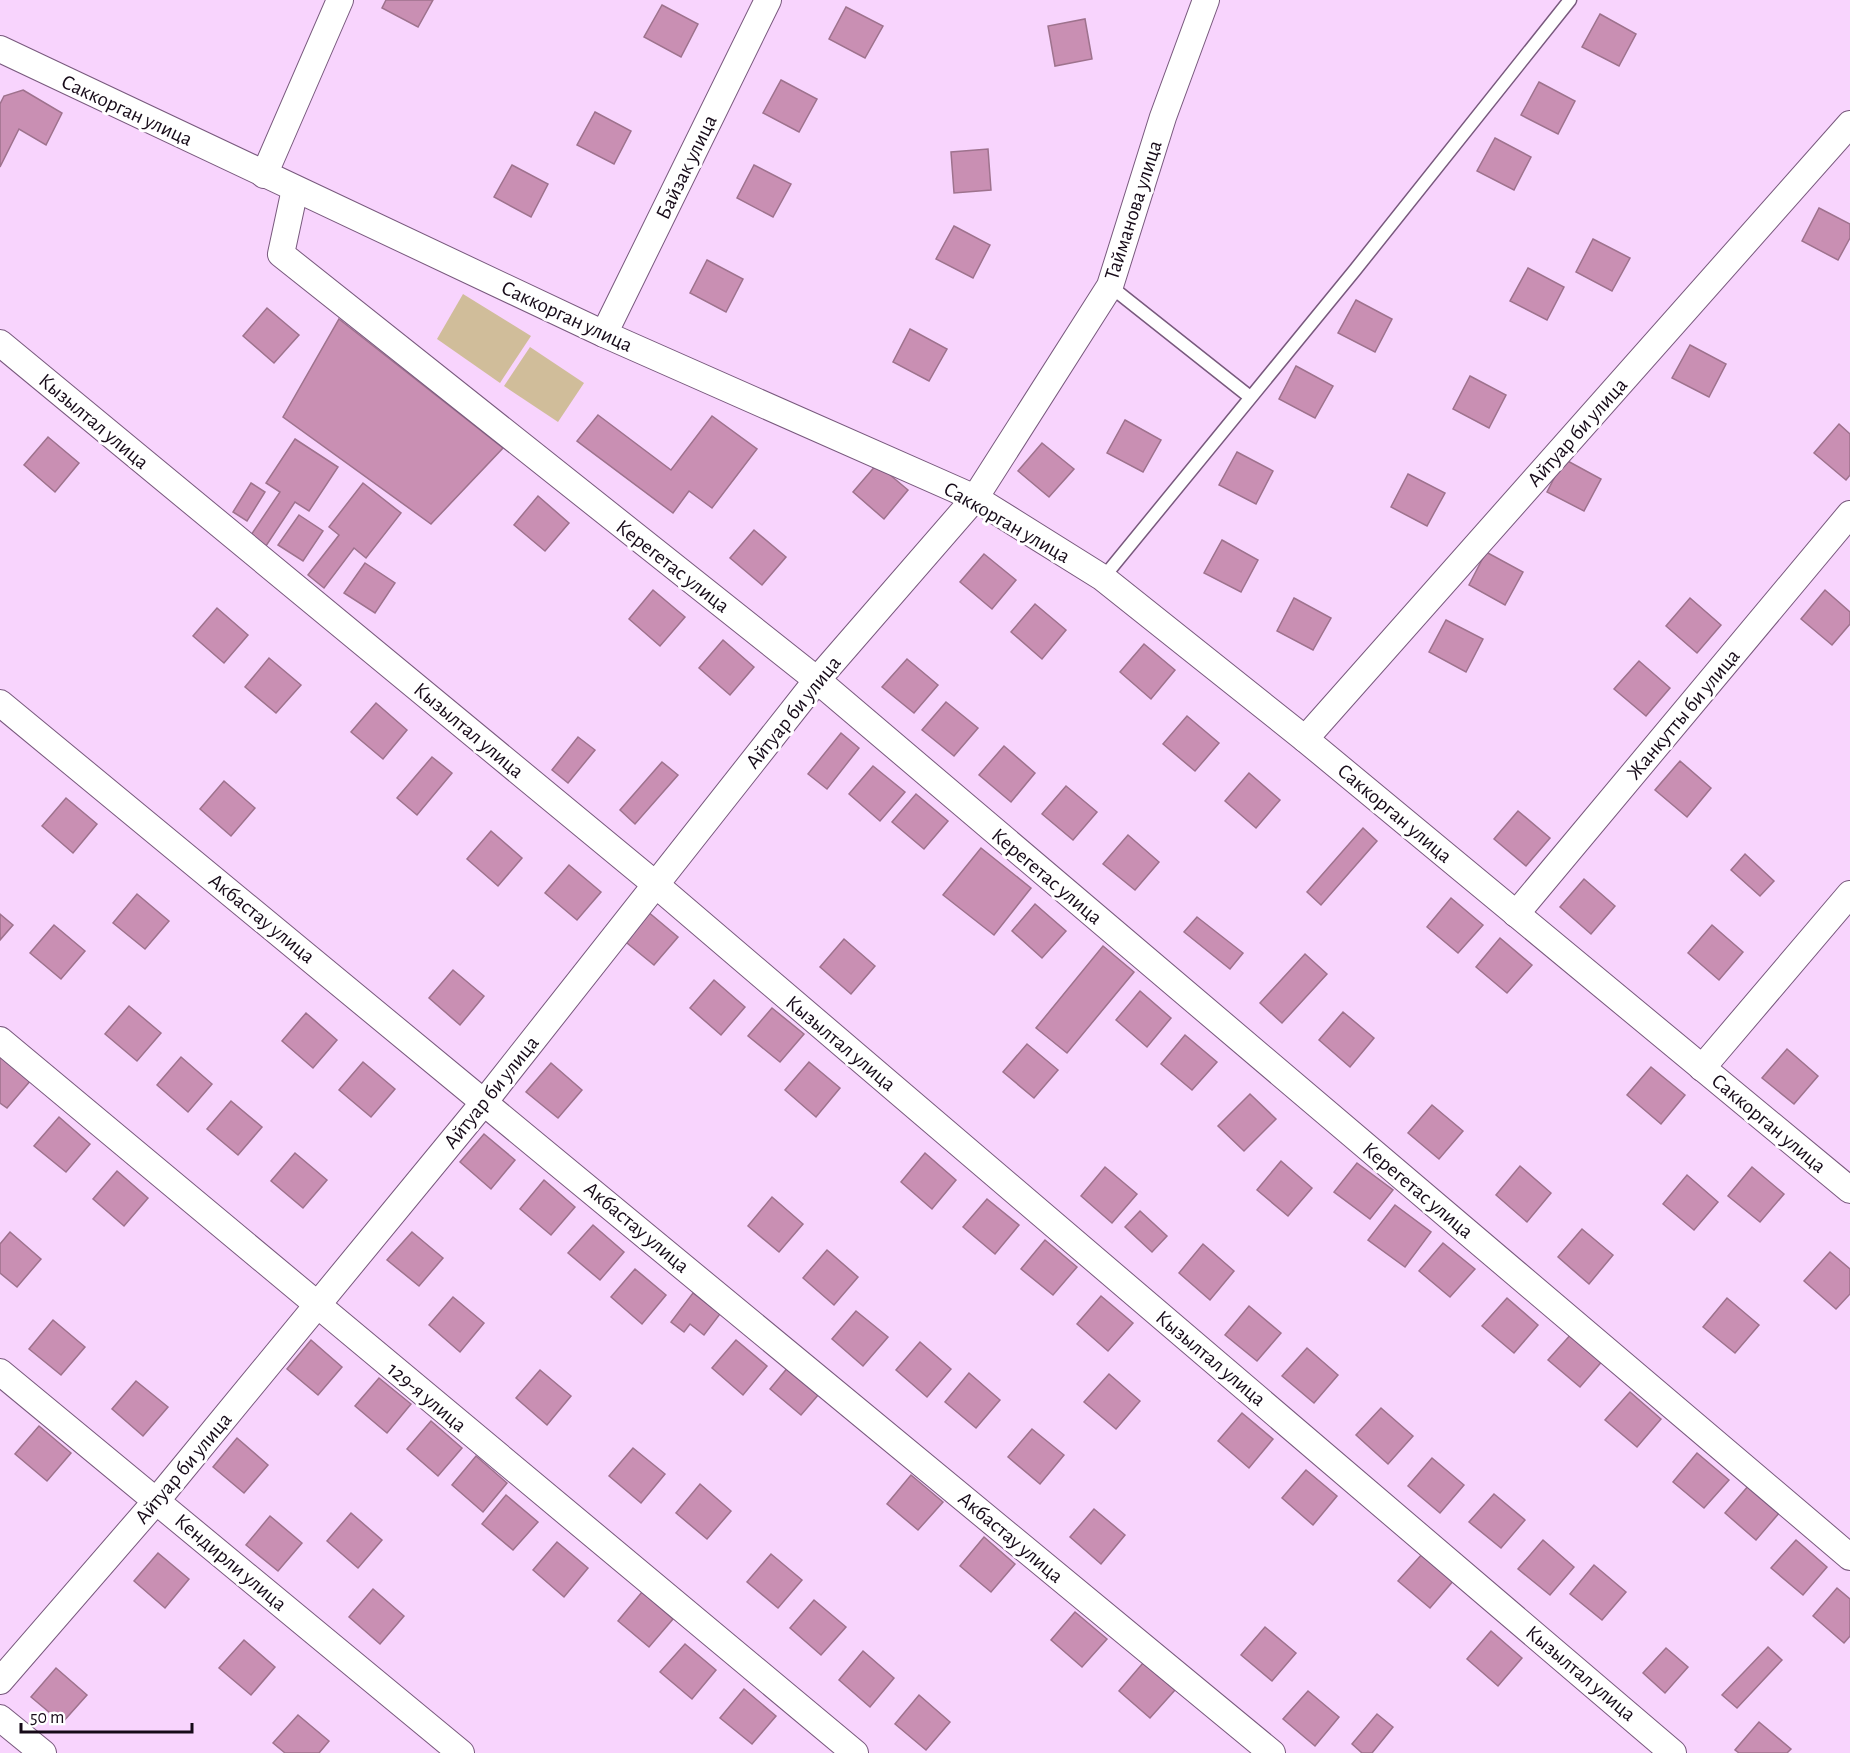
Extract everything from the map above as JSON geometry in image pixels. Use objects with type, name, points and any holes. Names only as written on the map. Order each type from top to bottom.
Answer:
[{"type":"street","points":[[264,175],[340,0]]},
{"type":"street","name":"Байзак улица","points":[[604,334],[768,0]]},
{"type":"street","name":"Тайманова улица","points":[[975,498],[1110,285],[1163,117],[1206,0]]},
{"type":"street","name":"Саккорган улица","points":[[0,49],[604,334],[975,498],[1103,578],[1305,739],[1850,1190]]},
{"type":"street","name":"Айтуар би улица","points":[[1305,739],[1850,124]]},
{"type":"street","name":"Керегетас улица","points":[[295,189],[281,254],[817,680],[1850,1557]]},
{"type":"street","name":"Кызылтал улица","points":[[0,343],[655,884],[1673,1753]]},
{"type":"street","name":"Айтуар би улица","points":[[0,1681],[157,1500],[485,1101],[817,680],[975,498]]},
{"type":"street","name":"Жанкутты би улица","points":[[1516,914],[1850,514]]},
{"type":"street","name":"Акбастау улица","points":[[0,703],[485,1101],[1272,1753]]},
{"type":"street","points":[[1702,1068],[1850,894]]},
{"type":"street","name":"129-я улица","points":[[0,1040],[855,1753]]},
{"type":"street","name":"Кендирли улица","points":[[0,1372],[460,1753]]},
{"type":"street","points":[[0,1718],[43,1753]]},
{"type":"lane","points":[[1103,578],[1355,270],[1570,0]]},
{"type":"lane","points":[[1110,285],[1250,397]]},
{"type":"shaded area","points":[[463,294],[531,336],[500,383],[437,339]]},
{"type":"shaded area","points":[[530,347],[584,383],[558,422],[504,386]]},
{"type":"building","points":[[386,0],[433,0],[418,27],[382,8]]},
{"type":"building","points":[[662,5],[698,24],[681,57],[644,37]]},
{"type":"building","points":[[846,7],[883,26],[865,58],[829,39]]},
{"type":"building","points":[[1600,14],[1636,34],[1619,66],[1582,47]]},
{"type":"building","points":[[1085,19],[1092,59],[1055,66],[1048,26]]},
{"type":"building","points":[[781,80],[817,99],[799,132],[763,113]]},
{"type":"building","points":[[1539,82],[1575,101],[1558,134],[1521,115]]},
{"type":"building","points":[[23,90],[62,113],[46,145],[19,129],[0,167],[0,104],[4,96]]},
{"type":"building","points":[[595,112],[631,131],[614,164],[577,145]]},
{"type":"building","points":[[1495,138],[1531,157],[1514,190],[1477,171]]},
{"type":"building","points":[[988,149],[991,190],[954,193],[951,152]]},
{"type":"building","points":[[512,165],[548,184],[531,217],[494,197]]},
{"type":"building","points":[[754,165],[791,184],[773,217],[737,198]]},
{"type":"building","points":[[1819,208],[1850,224],[1850,238],[1838,260],[1802,241]]},
{"type":"building","points":[[954,226],[990,245],[973,278],[936,259]]},
{"type":"building","points":[[1593,239],[1630,258],[1612,291],[1576,272]]},
{"type":"building","points":[[707,260],[743,279],[726,312],[690,293]]},
{"type":"building","points":[[1528,268],[1564,287],[1547,320],[1510,301]]},
{"type":"building","points":[[1356,300],[1392,319],[1375,352],[1338,333]]},
{"type":"building","points":[[267,308],[299,335],[274,363],[243,336]]},
{"type":"building","points":[[339,319],[503,448],[431,524],[283,417]]},
{"type":"building","points":[[910,329],[947,349],[929,381],[893,362]]},
{"type":"building","points":[[1690,345],[1726,364],[1709,397],[1672,378]]},
{"type":"building","points":[[1296,366],[1333,386],[1315,418],[1279,399]]},
{"type":"building","points":[[1470,376],[1506,395],[1489,428],[1453,409]]},
{"type":"building","points":[[598,415],[671,470],[712,416],[757,449],[712,508],[689,491],[673,513],[577,441]]},
{"type":"building","points":[[1125,420],[1161,440],[1143,472],[1107,453]]},
{"type":"building","points":[[1839,424],[1850,434],[1850,475],[1846,480],[1814,453]]},
{"type":"building","points":[[48,437],[79,463],[55,492],[24,465]]},
{"type":"building","points":[[295,439],[338,467],[309,511],[295,502],[264,549],[249,538],[280,492],[266,483]]},
{"type":"building","points":[[1042,443],[1074,469],[1049,497],[1018,471]]},
{"type":"building","points":[[1237,452],[1273,471],[1256,504],[1219,485]]},
{"type":"building","points":[[1564,459],[1601,479],[1584,511],[1547,492]]},
{"type":"building","points":[[877,464],[908,490],[884,519],[853,492]]},
{"type":"building","points":[[1408,474],[1445,493],[1427,526],[1391,507]]},
{"type":"building","points":[[251,483],[265,492],[247,521],[233,512]]},
{"type":"building","points":[[363,483],[401,513],[366,558],[354,548],[324,588],[308,575],[339,535],[329,527]]},
{"type":"building","points":[[538,496],[569,523],[545,551],[514,525]]},
{"type":"building","points":[[299,515],[323,531],[303,561],[278,545]]},
{"type":"building","points":[[754,530],[786,557],[762,585],[730,558]]},
{"type":"building","points":[[1222,540],[1258,560],[1241,592],[1204,573]]},
{"type":"building","points":[[1486,552],[1523,572],[1505,605],[1469,585]]},
{"type":"building","points":[[984,554],[1016,580],[992,609],[960,582]]},
{"type":"building","points":[[365,563],[395,583],[375,613],[344,593]]},
{"type":"building","points":[[653,590],[685,617],[660,646],[629,619]]},
{"type":"building","points":[[1825,590],[1850,612],[1850,624],[1832,645],[1801,619]]},
{"type":"building","points":[[1294,598],[1331,618],[1313,650],[1277,631]]},
{"type":"building","points":[[1690,598],[1721,625],[1697,653],[1666,626]]},
{"type":"building","points":[[1035,604],[1066,630],[1042,659],[1011,632]]},
{"type":"building","points":[[217,608],[248,635],[224,663],[193,636]]},
{"type":"building","points":[[1446,620],[1483,639],[1466,672],[1429,652]]},
{"type":"building","points":[[723,640],[754,667],[730,695],[699,668]]},
{"type":"building","points":[[1144,644],[1175,670],[1151,699],[1120,672]]},
{"type":"building","points":[[269,658],[301,685],[276,713],[245,687]]},
{"type":"building","points":[[907,659],[938,685],[914,713],[882,687]]},
{"type":"building","points":[[1639,661],[1670,688],[1646,716],[1614,689]]},
{"type":"building","points":[[946,702],[978,728],[954,756],[922,730]]},
{"type":"building","points":[[376,703],[407,730],[383,759],[351,732]]},
{"type":"building","points":[[1187,716],[1219,743],[1195,771],[1163,744]]},
{"type":"building","points":[[841,733],[859,748],[827,789],[808,774]]},
{"type":"building","points":[[578,737],[595,750],[568,783],[552,770]]},
{"type":"building","points":[[1004,746],[1035,773],[1011,802],[979,775]]},
{"type":"building","points":[[432,757],[452,773],[417,815],[397,798]]},
{"type":"building","points":[[1680,761],[1711,788],[1687,817],[1655,790]]},
{"type":"building","points":[[662,762],[678,775],[635,824],[620,810]]},
{"type":"building","points":[[873,766],[905,792],[880,821],[849,794]]},
{"type":"building","points":[[1249,773],[1280,800],[1256,828],[1225,801]]},
{"type":"building","points":[[224,781],[255,808],[231,836],[200,809]]},
{"type":"building","points":[[1066,786],[1097,812],[1073,840],[1042,814]]},
{"type":"building","points":[[916,794],[948,821],[924,849],[892,822]]},
{"type":"building","points":[[66,798],[97,824],[73,853],[42,826]]},
{"type":"building","points":[[1518,811],[1550,838],[1526,866],[1494,839]]},
{"type":"building","points":[[1363,828],[1377,841],[1321,905],[1307,892]]},
{"type":"building","points":[[491,831],[522,858],[498,886],[467,859]]},
{"type":"building","points":[[1128,835],[1159,862],[1135,890],[1103,864]]},
{"type":"building","points":[[981,848],[1031,888],[994,935],[943,895]]},
{"type":"building","points":[[1745,854],[1774,881],[1760,896],[1731,870]]},
{"type":"building","points":[[569,865],[601,892],[577,920],[545,893]]},
{"type":"building","points":[[1584,879],[1615,906],[1591,934],[1560,907]]},
{"type":"building","points":[[137,894],[169,921],[145,949],[113,923]]},
{"type":"building","points":[[1451,898],[1483,925],[1458,953],[1427,927]]},
{"type":"building","points":[[1035,904],[1066,931],[1042,958],[1012,931]]},
{"type":"building","points":[[647,911],[678,937],[654,965],[622,939]]},
{"type":"building","points":[[0,914],[13,925],[0,940]]},
{"type":"building","points":[[1197,917],[1243,953],[1230,969],[1184,932]]},
{"type":"building","points":[[54,925],[85,951],[61,979],[30,953]]},
{"type":"building","points":[[1712,925],[1743,952],[1719,980],[1688,953]]},
{"type":"building","points":[[1500,938],[1532,965],[1507,993],[1476,967]]},
{"type":"building","points":[[844,939],[875,966],[851,994],[820,967]]},
{"type":"building","points":[[1103,946],[1134,972],[1067,1053],[1036,1028]]},
{"type":"building","points":[[1305,954],[1327,974],[1282,1023],[1260,1003]]},
{"type":"building","points":[[453,970],[484,996],[460,1025],[429,998]]},
{"type":"building","points":[[714,980],[745,1007],[721,1035],[690,1008]]},
{"type":"building","points":[[1140,991],[1171,1018],[1147,1047],[1116,1020]]},
{"type":"building","points":[[129,1006],[161,1033],[137,1061],[105,1034]]},
{"type":"building","points":[[772,1008],[804,1034],[780,1062],[748,1036]]},
{"type":"building","points":[[1343,1012],[1374,1038],[1350,1067],[1319,1040]]},
{"type":"building","points":[[306,1013],[337,1040],[313,1068],[282,1041]]},
{"type":"building","points":[[1185,1035],[1217,1062],[1192,1090],[1161,1064]]},
{"type":"building","points":[[1027,1044],[1058,1070],[1034,1098],[1003,1072]]},
{"type":"building","points":[[1787,1049],[1818,1076],[1794,1104],[1762,1078]]},
{"type":"building","points":[[0,1054],[31,1080],[7,1108],[0,1103]]},
{"type":"building","points":[[181,1057],[212,1084],[188,1112],[157,1085]]},
{"type":"building","points":[[363,1062],[395,1089],[371,1117],[339,1090]]},
{"type":"building","points":[[809,1062],[840,1088],[816,1117],[785,1090]]},
{"type":"building","points":[[551,1063],[582,1090],[558,1118],[526,1092]]},
{"type":"building","points":[[1651,1067],[1685,1095],[1661,1124],[1627,1095]]},
{"type":"building","points":[[1250,1094],[1276,1119],[1244,1151],[1218,1126]]},
{"type":"building","points":[[231,1101],[262,1127],[238,1155],[207,1129]]},
{"type":"building","points":[[1432,1105],[1463,1131],[1439,1159],[1408,1133]]},
{"type":"building","points":[[59,1117],[90,1144],[66,1172],[34,1146]]},
{"type":"building","points":[[484,1134],[515,1160],[491,1189],[460,1162]]},
{"type":"building","points":[[295,1153],[327,1180],[303,1208],[271,1181]]},
{"type":"building","points":[[925,1153],[956,1180],[932,1209],[901,1182]]},
{"type":"building","points":[[1281,1161],[1312,1188],[1288,1216],[1257,1190]]},
{"type":"building","points":[[1357,1163],[1393,1190],[1370,1219],[1334,1192]]},
{"type":"building","points":[[1520,1166],[1551,1193],[1527,1222],[1496,1195]]},
{"type":"building","points":[[1105,1167],[1137,1194],[1112,1223],[1081,1196]]},
{"type":"building","points":[[1752,1167],[1784,1194],[1760,1222],[1728,1196]]},
{"type":"building","points":[[117,1171],[148,1198],[124,1226],[93,1199]]},
{"type":"building","points":[[1687,1175],[1718,1202],[1694,1230],[1663,1204]]},
{"type":"building","points":[[544,1180],[575,1207],[551,1235],[520,1209]]},
{"type":"building","points":[[772,1197],[803,1224],[779,1252],[748,1226]]},
{"type":"building","points":[[987,1199],[1019,1225],[995,1254],[963,1227]]},
{"type":"building","points":[[1395,1205],[1431,1232],[1405,1267],[1368,1240]]},
{"type":"building","points":[[1140,1211],[1167,1236],[1152,1252],[1125,1227]]},
{"type":"building","points":[[593,1225],[624,1252],[600,1280],[568,1253]]},
{"type":"building","points":[[1582,1229],[1613,1255],[1589,1284],[1558,1257]]},
{"type":"building","points":[[10,1232],[41,1259],[17,1287],[0,1273],[0,1244]]},
{"type":"building","points":[[412,1232],[443,1258],[419,1286],[387,1260]]},
{"type":"building","points":[[1045,1240],[1077,1267],[1053,1295],[1021,1269]]},
{"type":"building","points":[[1443,1243],[1475,1269],[1450,1297],[1419,1271]]},
{"type":"building","points":[[1203,1244],[1234,1271],[1210,1300],[1179,1273]]},
{"type":"building","points":[[827,1250],[858,1277],[834,1305],[803,1278]]},
{"type":"building","points":[[1830,1252],[1850,1269],[1850,1294],[1836,1309],[1804,1281]]},
{"type":"building","points":[[635,1269],[666,1295],[642,1324],[611,1297]]},
{"type":"building","points":[[693,1293],[720,1314],[704,1335],[690,1324],[684,1332],[671,1322]]},
{"type":"building","points":[[1101,1296],[1133,1323],[1108,1351],[1077,1324]]},
{"type":"building","points":[[453,1297],[484,1323],[460,1352],[429,1325]]},
{"type":"building","points":[[1507,1298],[1538,1325],[1514,1353],[1482,1326]]},
{"type":"building","points":[[1727,1298],[1759,1325],[1735,1353],[1703,1327]]},
{"type":"building","points":[[1249,1306],[1281,1333],[1257,1361],[1225,1335]]},
{"type":"building","points":[[856,1311],[888,1337],[863,1366],[832,1339]]},
{"type":"building","points":[[53,1320],[85,1347],[61,1375],[29,1349]]},
{"type":"building","points":[[1573,1332],[1604,1359],[1580,1387],[1548,1360]]},
{"type":"building","points":[[311,1340],[342,1367],[318,1395],[287,1369]]},
{"type":"building","points":[[736,1340],[767,1366],[743,1395],[712,1368]]},
{"type":"building","points":[[920,1342],[951,1369],[927,1397],[896,1370]]},
{"type":"building","points":[[1307,1348],[1338,1375],[1314,1403],[1282,1376]]},
{"type":"building","points":[[794,1360],[825,1387],[801,1415],[770,1389]]},
{"type":"building","points":[[540,1370],[571,1396],[547,1425],[516,1398]]},
{"type":"building","points":[[969,1373],[1000,1400],[976,1428],[945,1402]]},
{"type":"building","points":[[1109,1374],[1140,1401],[1116,1429],[1084,1402]]},
{"type":"building","points":[[379,1378],[411,1404],[387,1433],[355,1406]]},
{"type":"building","points":[[136,1381],[168,1407],[143,1436],[112,1409]]},
{"type":"building","points":[[1630,1392],[1661,1419],[1637,1447],[1605,1420]]},
{"type":"building","points":[[1381,1408],[1413,1436],[1388,1464],[1356,1435]]},
{"type":"building","points":[[1242,1413],[1273,1439],[1249,1468],[1218,1441]]},
{"type":"building","points":[[431,1421],[462,1448],[438,1476],[407,1449]]},
{"type":"building","points":[[39,1426],[71,1453],[47,1481],[15,1454]]},
{"type":"building","points":[[1032,1429],[1064,1455],[1040,1484],[1008,1457]]},
{"type":"building","points":[[237,1438],[268,1465],[244,1493],[213,1467]]},
{"type":"building","points":[[633,1448],[665,1474],[641,1503],[609,1476]]},
{"type":"building","points":[[1697,1453],[1729,1480],[1704,1508],[1673,1482]]},
{"type":"building","points":[[476,1456],[507,1483],[483,1512],[452,1485]]},
{"type":"building","points":[[1432,1458],[1464,1485],[1440,1513],[1408,1486]]},
{"type":"building","points":[[1306,1470],[1337,1496],[1313,1525],[1282,1498]]},
{"type":"building","points":[[911,1475],[943,1502],[918,1530],[887,1504]]},
{"type":"building","points":[[700,1484],[731,1511],[707,1539],[676,1513]]},
{"type":"building","points":[[1749,1485],[1780,1512],[1756,1540],[1725,1513]]},
{"type":"building","points":[[1494,1494],[1525,1520],[1501,1548],[1469,1522]]},
{"type":"building","points":[[506,1495],[538,1522],[513,1550],[482,1524]]},
{"type":"building","points":[[1094,1509],[1125,1535],[1101,1564],[1070,1537]]},
{"type":"building","points":[[351,1513],[382,1540],[358,1568],[327,1541]]},
{"type":"building","points":[[270,1516],[302,1543],[278,1571],[246,1545]]},
{"type":"building","points":[[984,1537],[1015,1564],[991,1592],[960,1566]]},
{"type":"building","points":[[1543,1540],[1574,1567],[1550,1595],[1518,1569]]},
{"type":"building","points":[[1796,1540],[1827,1567],[1803,1595],[1771,1568]]},
{"type":"building","points":[[557,1542],[588,1568],[564,1597],[533,1570]]},
{"type":"building","points":[[158,1553],[189,1579],[165,1608],[134,1581]]},
{"type":"building","points":[[1423,1553],[1454,1580],[1430,1608],[1398,1581]]},
{"type":"building","points":[[771,1554],[802,1580],[778,1608],[747,1582]]},
{"type":"building","points":[[1594,1565],[1626,1592],[1602,1620],[1570,1594]]},
{"type":"building","points":[[1837,1588],[1850,1599],[1850,1636],[1844,1643],[1813,1616]]},
{"type":"building","points":[[373,1589],[404,1616],[380,1644],[349,1617]]},
{"type":"building","points":[[642,1592],[673,1619],[649,1647],[618,1621]]},
{"type":"building","points":[[814,1600],[846,1627],[821,1655],[790,1628]]},
{"type":"building","points":[[1075,1612],[1107,1639],[1082,1667],[1051,1640]]},
{"type":"building","points":[[1265,1627],[1296,1653],[1272,1681],[1241,1655]]},
{"type":"building","points":[[1491,1631],[1522,1658],[1498,1686],[1467,1659]]},
{"type":"building","points":[[244,1640],[275,1667],[251,1695],[219,1668]]},
{"type":"building","points":[[685,1644],[716,1670],[692,1699],[660,1672]]},
{"type":"building","points":[[1768,1647],[1782,1660],[1737,1708],[1722,1695]]},
{"type":"building","points":[[1666,1648],[1688,1667],[1665,1693],[1643,1673]]},
{"type":"building","points":[[863,1651],[894,1678],[870,1707],[839,1680]]},
{"type":"building","points":[[1143,1663],[1175,1690],[1150,1718],[1119,1691]]},
{"type":"building","points":[[56,1668],[87,1695],[62,1723],[31,1697]]},
{"type":"building","points":[[744,1689],[776,1716],[752,1744],[720,1718]]},
{"type":"building","points":[[1308,1691],[1339,1717],[1315,1746],[1283,1719]]},
{"type":"building","points":[[919,1695],[950,1722],[926,1750],[895,1724]]},
{"type":"building","points":[[1377,1714],[1393,1727],[1372,1753],[1362,1753],[1352,1744]]},
{"type":"building","points":[[298,1715],[329,1741],[319,1753],[285,1753],[273,1743]]},
{"type":"building","points":[[1759,1722],[1791,1749],[1787,1753],[1739,1753],[1735,1750]]}]
